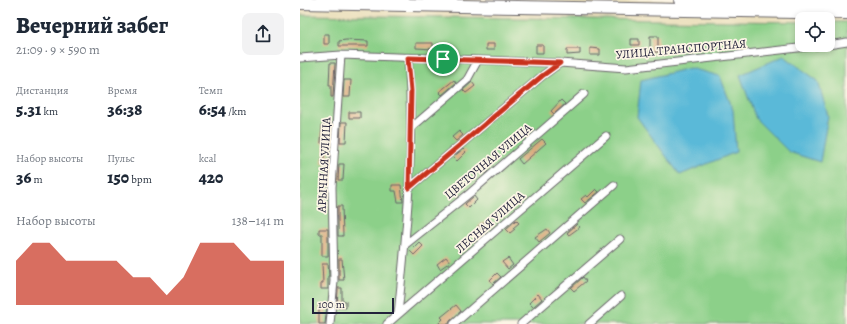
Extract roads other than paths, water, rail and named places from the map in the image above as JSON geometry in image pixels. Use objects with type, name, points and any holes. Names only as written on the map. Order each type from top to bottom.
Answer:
[{"type":"highway","points":[[680,0],[847,3]]},
{"type":"highway","points":[[300,3],[395,2],[847,13]]},
{"type":"street","points":[[835,43],[847,42]]},
{"type":"street","name":"УЛИЦА ТРАНСПОРТНАЯ","points":[[300,58],[341,55],[560,63],[626,68],[795,48]]},
{"type":"street","name":"АРЫЧНАЯ УЛИЦА","points":[[330,324],[334,281],[332,187],[341,55]]},
{"type":"street","points":[[398,314],[406,244],[409,188],[411,91],[408,58]]},
{"type":"street","points":[[410,128],[467,80],[478,60]]},
{"type":"street","points":[[409,188],[542,76],[560,63]]},
{"type":"street","name":"ЦВЕТОЧНАЯ УЛИЦА","points":[[406,244],[470,193],[584,94]]},
{"type":"street","name":"ЛЕСНАЯ УЛИЦА","points":[[387,324],[606,136]]},
{"type":"street","points":[[454,324],[614,185]]},
{"type":"street","points":[[521,324],[620,239]]},
{"type":"street","points":[[589,324],[621,296]]},
{"type":"water","points":[[784,56],[818,81],[828,116],[820,162],[789,152],[756,119],[740,75]]},
{"type":"water","points":[[690,68],[720,76],[733,110],[736,152],[680,175],[637,117],[641,80]]}]
